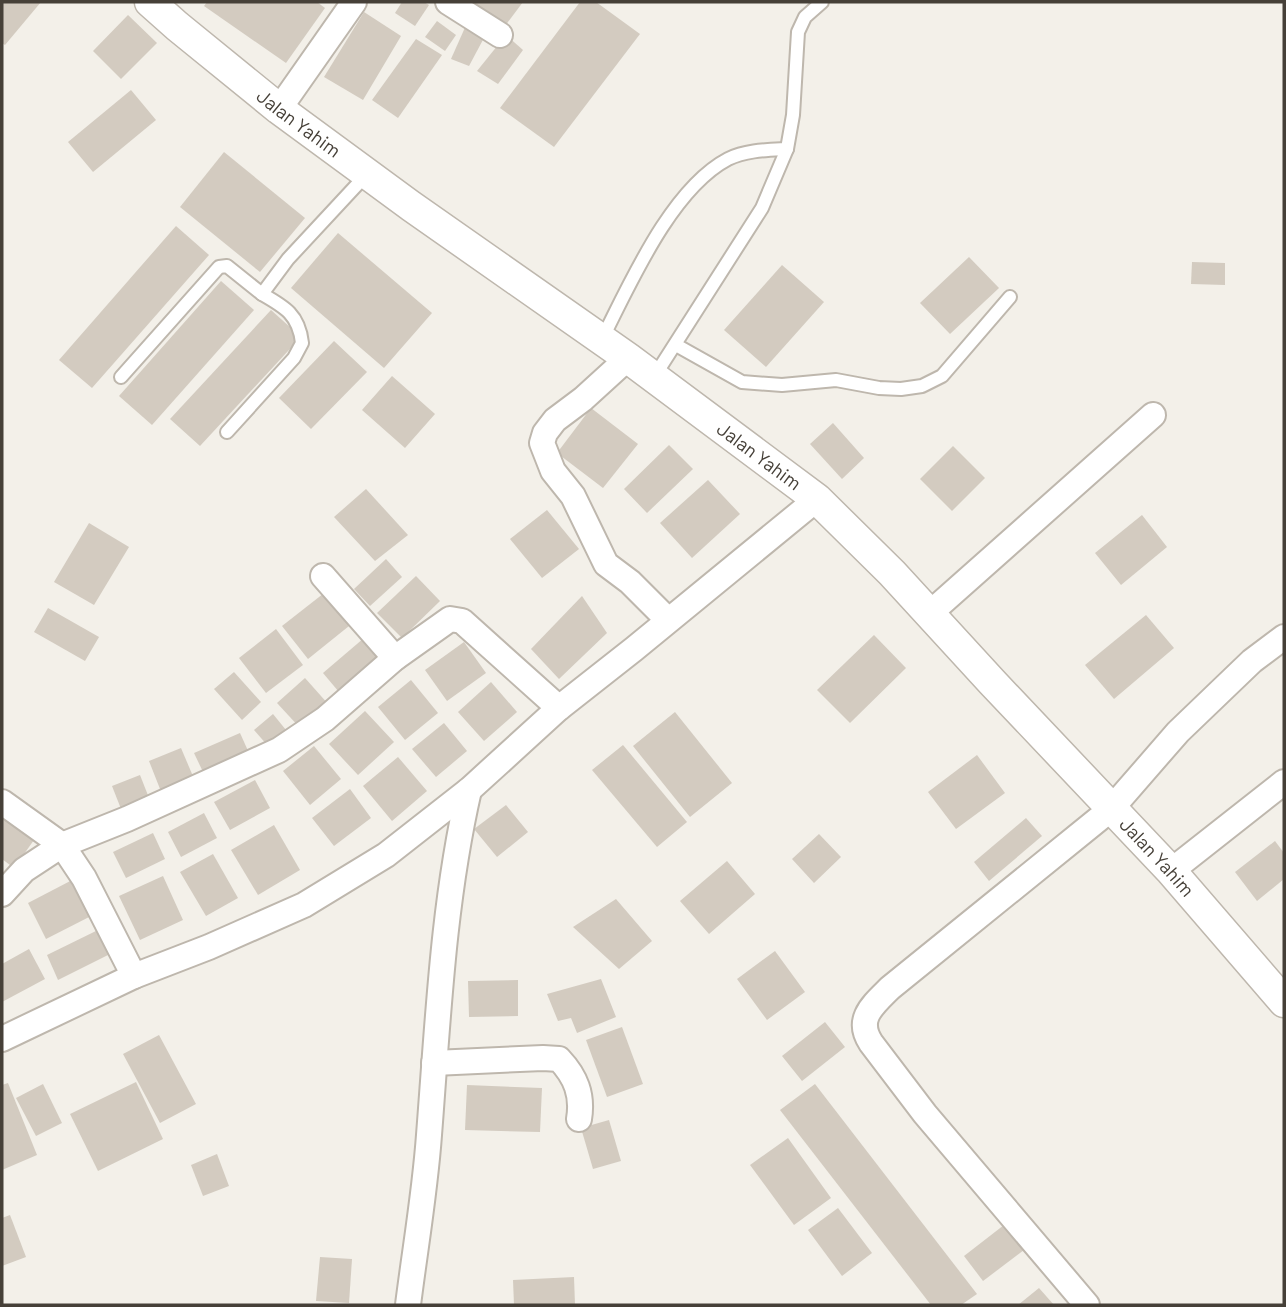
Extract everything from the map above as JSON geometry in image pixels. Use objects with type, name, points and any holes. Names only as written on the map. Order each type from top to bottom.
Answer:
[{"type":"street","name":"Jalan Yahim","points":[[150,2],[279,108],[367,174],[602,339],[817,499],[892,573],[1171,871],[1284,1002]]},
{"type":"street","points":[[279,108],[354,2]]},
{"type":"street","points":[[448,2],[500,35]]},
{"type":"street","points":[[628,358],[583,400],[555,420],[545,433],[542,443],[553,471],[573,496],[606,564],[630,582],[668,620]]},
{"type":"street","points":[[929,614],[1153,415]]},
{"type":"street","points":[[2,1039],[135,976],[304,905],[386,855],[470,790],[559,708],[817,499]]},
{"type":"street","points":[[323,576],[395,658]]},
{"type":"street","points":[[2,894],[24,870],[62,845],[127,819],[279,750],[325,719],[395,658],[450,619],[462,621],[559,708]]},
{"type":"street","points":[[1087,1305],[918,1105],[871,1043],[865,1034],[863,1023],[872,1006],[890,988],[1111,808],[1178,732],[1252,661],[1284,637]]},
{"type":"street","points":[[1171,871],[1284,782]]},
{"type":"street","points":[[408,1305],[429,1138],[434,1063],[458,839],[470,790]]},
{"type":"street","points":[[2,802],[62,845],[84,878],[135,976]]},
{"type":"street","points":[[434,1063],[559,1059],[569,1069],[581,1096],[579,1119]]},
{"type":"lane","points":[[654,377],[762,208],[787,149],[793,115],[798,32],[805,17],[822,2]]},
{"type":"lane","points":[[602,339],[643,258],[685,196],[707,174],[729,159],[761,151],[787,149]]},
{"type":"lane","points":[[262,294],[288,259],[367,174]]},
{"type":"lane","points":[[121,377],[219,267],[227,267],[262,294],[282,305],[296,320],[302,343],[294,358],[227,432]]},
{"type":"lane","points":[[676,345],[743,382],[782,385],[835,380],[879,388],[922,386],[942,376],[1010,297]]},
{"type":"building","points":[[2,2],[41,2],[5,45],[2,43]]},
{"type":"building","points":[[207,2],[317,2],[325,8],[286,63],[204,6]]},
{"type":"building","points":[[402,2],[424,2],[429,5],[415,26],[395,13]]},
{"type":"building","points":[[472,2],[523,2],[505,26]]},
{"type":"building","points":[[580,2],[596,2],[640,34],[554,147],[500,108]]},
{"type":"building","points":[[364,12],[401,36],[363,100],[324,77]]},
{"type":"building","points":[[128,15],[157,43],[121,79],[93,51]]},
{"type":"building","points":[[437,21],[456,35],[445,51],[425,37]]},
{"type":"building","points":[[467,23],[485,36],[469,66],[451,59]]},
{"type":"building","points":[[506,35],[523,50],[498,84],[477,71]]},
{"type":"building","points":[[416,39],[442,55],[398,118],[372,100]]},
{"type":"building","points":[[131,90],[156,120],[93,172],[68,142]]},
{"type":"building","points":[[224,152],[305,218],[260,272],[180,207]]},
{"type":"building","points":[[176,226],[209,255],[92,388],[59,360]]},
{"type":"building","points":[[338,233],[432,313],[384,368],[291,288]]},
{"type":"building","points":[[969,257],[999,288],[950,334],[920,303]]},
{"type":"building","points":[[1192,262],[1225,263],[1225,285],[1191,284]]},
{"type":"building","points":[[782,265],[824,302],[766,367],[724,330]]},
{"type":"building","points":[[221,281],[254,310],[152,425],[119,396]]},
{"type":"building","points":[[271,310],[301,337],[200,446],[170,419]]},
{"type":"building","points":[[334,341],[367,372],[311,429],[279,398]]},
{"type":"building","points":[[392,376],[435,414],[405,448],[362,410]]},
{"type":"building","points":[[591,408],[638,444],[603,488],[557,453]]},
{"type":"building","points":[[833,423],[864,458],[842,479],[810,444]]},
{"type":"building","points":[[669,445],[693,469],[647,513],[624,489]]},
{"type":"building","points":[[953,446],[985,478],[952,511],[920,479]]},
{"type":"building","points":[[708,480],[740,514],[692,558],[660,523]]},
{"type":"building","points":[[366,489],[408,535],[375,561],[334,517]]},
{"type":"building","points":[[547,510],[579,549],[542,578],[510,539]]},
{"type":"building","points":[[1142,515],[1167,547],[1121,585],[1095,553]]},
{"type":"building","points":[[89,523],[129,547],[94,605],[54,582]]},
{"type":"building","points":[[386,559],[402,577],[370,606],[354,589]]},
{"type":"building","points":[[416,576],[440,601],[402,638],[377,613]]},
{"type":"building","points":[[328,590],[354,622],[308,659],[282,626]]},
{"type":"building","points":[[582,596],[607,633],[559,679],[531,649]]},
{"type":"building","points":[[48,608],[99,637],[85,661],[34,632]]},
{"type":"building","points":[[1146,615],[1174,648],[1114,699],[1085,665]]},
{"type":"building","points":[[276,629],[303,665],[266,693],[239,658]]},
{"type":"building","points":[[874,635],[906,668],[850,723],[817,690]]},
{"type":"building","points":[[364,638],[386,664],[344,698],[323,673]]},
{"type":"building","points":[[464,642],[486,673],[447,701],[425,670]]},
{"type":"building","points":[[234,672],[261,702],[242,720],[214,689]]},
{"type":"building","points":[[305,678],[329,705],[301,729],[277,703]]},
{"type":"building","points":[[411,680],[438,713],[405,740],[378,707]]},
{"type":"building","points":[[491,682],[517,712],[484,741],[458,712]]},
{"type":"building","points":[[365,711],[394,742],[358,775],[329,744]]},
{"type":"building","points":[[675,712],[732,783],[690,817],[633,746]]},
{"type":"building","points":[[273,714],[286,730],[268,746],[254,730]]},
{"type":"building","points":[[444,723],[467,751],[436,777],[412,749]]},
{"type":"building","points":[[240,733],[249,753],[204,774],[194,753]]},
{"type":"building","points":[[623,745],[687,822],[657,847],[592,770]]},
{"type":"building","points":[[314,746],[341,779],[310,805],[283,771]]},
{"type":"building","points":[[181,748],[195,781],[162,794],[149,761]]},
{"type":"building","points":[[977,755],[1005,793],[956,829],[928,792]]},
{"type":"building","points":[[398,757],[427,791],[392,821],[363,786]]},
{"type":"building","points":[[140,775],[151,803],[123,814],[112,786]]},
{"type":"building","points":[[255,780],[270,808],[230,830],[214,802]]},
{"type":"building","points":[[350,789],[371,818],[334,846],[312,818]]},
{"type":"building","points":[[506,805],[528,832],[497,857],[474,829]]},
{"type":"building","points":[[204,813],[217,838],[181,857],[168,832]]},
{"type":"building","points":[[2,818],[34,840],[14,868],[2,859]]},
{"type":"building","points":[[1026,818],[1042,836],[989,881],[974,862]]},
{"type":"building","points":[[274,825],[300,870],[258,895],[231,850]]},
{"type":"building","points":[[153,833],[165,859],[126,878],[113,852]]},
{"type":"building","points":[[819,834],[841,857],[814,883],[792,859]]},
{"type":"building","points":[[1275,841],[1284,853],[1284,879],[1257,901],[1235,872]]},
{"type":"building","points":[[213,854],[238,898],[206,916],[180,872]]},
{"type":"building","points":[[727,861],[755,894],[709,934],[680,901]]},
{"type":"building","points":[[163,876],[183,920],[140,940],[119,896]]},
{"type":"building","points":[[76,878],[95,914],[46,939],[28,903]]},
{"type":"building","points":[[616,899],[652,941],[619,969],[573,927]]},
{"type":"building","points":[[100,929],[112,953],[58,980],[47,955]]},
{"type":"building","points":[[29,949],[45,979],[2,1002],[2,964]]},
{"type":"building","points":[[775,951],[805,992],[767,1020],[737,979]]},
{"type":"building","points":[[601,979],[616,1017],[577,1033],[571,1018],[558,1021],[547,994]]},
{"type":"building","points":[[518,980],[518,1016],[469,1017],[468,981]]},
{"type":"building","points":[[825,1022],[845,1047],[802,1081],[782,1056]]},
{"type":"building","points":[[622,1027],[643,1084],[607,1097],[586,1040]]},
{"type":"building","points":[[159,1035],[196,1104],[160,1123],[123,1054]]},
{"type":"building","points":[[136,1082],[163,1139],[98,1171],[70,1114]]},
{"type":"building","points":[[8,1083],[37,1155],[2,1170],[2,1085]]},
{"type":"building","points":[[43,1084],[62,1123],[36,1136],[16,1098]]},
{"type":"building","points":[[815,1084],[977,1294],[961,1305],[931,1305],[780,1110]]},
{"type":"building","points":[[467,1085],[542,1088],[540,1132],[465,1130]]},
{"type":"building","points":[[609,1120],[621,1161],[593,1169],[581,1128]]},
{"type":"building","points":[[788,1138],[831,1198],[794,1225],[750,1165]]},
{"type":"building","points":[[217,1154],[229,1186],[203,1196],[191,1165]]},
{"type":"building","points":[[838,1208],[872,1253],[842,1276],[808,1230]]},
{"type":"building","points":[[10,1215],[26,1257],[2,1266],[2,1218]]},
{"type":"building","points":[[1004,1225],[1024,1250],[983,1281],[964,1256]]},
{"type":"building","points":[[320,1257],[352,1259],[349,1303],[316,1301]]},
{"type":"building","points":[[574,1277],[575,1305],[514,1305],[513,1280]]},
{"type":"building","points":[[1039,1288],[1054,1305],[1018,1305]]}]
